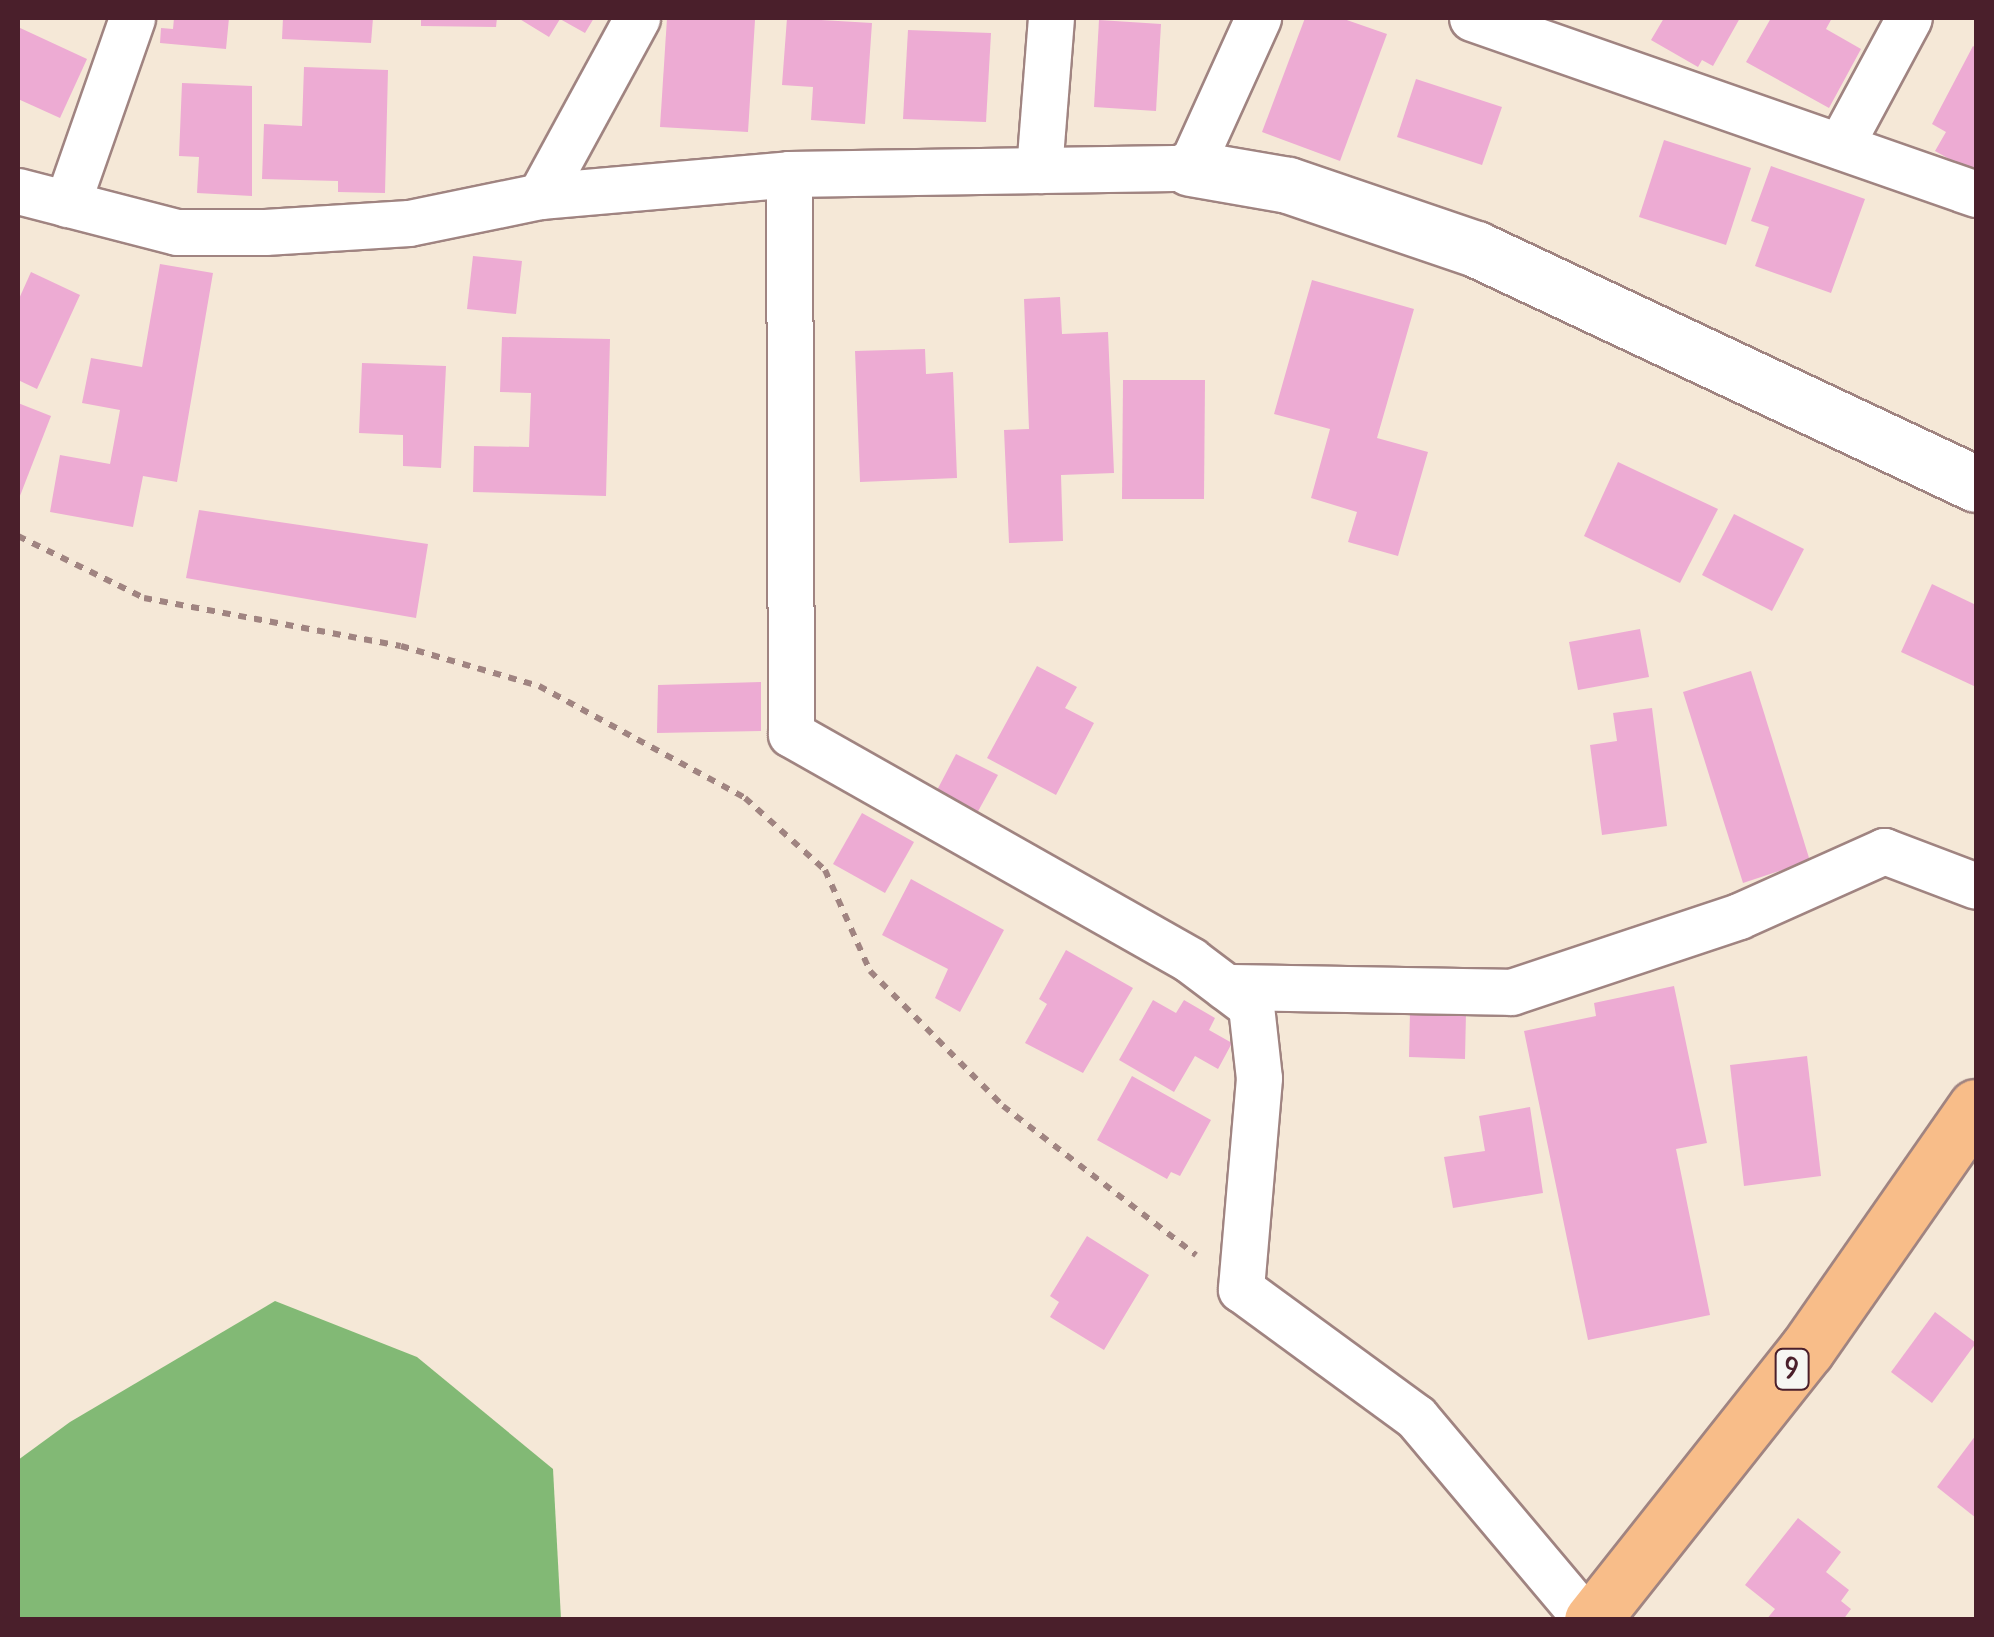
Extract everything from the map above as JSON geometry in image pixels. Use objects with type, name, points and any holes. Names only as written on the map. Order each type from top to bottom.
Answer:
[{"type":"main road","name":"9","points":[[1589,1620],[1807,1350],[1976,1106]]},
{"type":"street","points":[[67,204],[132,18]]},
{"type":"street","points":[[540,196],[637,18]]},
{"type":"street","points":[[1039,170],[1051,18]]},
{"type":"street","points":[[1190,168],[1258,18]]},
{"type":"street","points":[[1472,18],[1580,34],[1840,146],[1976,194]]},
{"type":"street","points":[[1840,146],[1909,18]]},
{"type":"street","points":[[18,191],[177,232],[265,232],[409,223],[540,196],[789,174],[1190,168],[1288,185],[1476,249],[1976,484]]},
{"type":"street","points":[[789,174],[790,734],[1226,987],[1252,1006],[1259,1078],[1241,1289],[1416,1417],[1589,1620]]},
{"type":"street","points":[[1226,987],[1511,992],[1738,916],[1884,851],[1976,886]]},
{"type":"path","points":[[18,536],[144,598],[401,646],[539,686],[746,798],[825,870],[870,971],[1003,1106],[1241,1289]]},
{"type":"green space","points":[[275,1301],[417,1357],[553,1469],[561,1619],[18,1619],[18,1460],[70,1422]]},
{"type":"building","points":[[174,18],[229,18],[226,49],[160,43],[161,28],[173,29]]},
{"type":"building","points":[[283,18],[373,18],[371,43],[282,39]]},
{"type":"building","points":[[421,18],[497,18],[496,27],[421,26]]},
{"type":"building","points":[[518,18],[594,18],[585,33],[560,19],[549,37]]},
{"type":"building","points":[[667,18],[755,20],[748,132],[660,127]]},
{"type":"building","points":[[787,18],[872,23],[865,124],[811,120],[813,87],[782,85]]},
{"type":"building","points":[[1305,18],[1341,18],[1387,34],[1340,161],[1262,132]]},
{"type":"building","points":[[1664,18],[1740,18],[1713,66],[1702,60],[1698,67],[1651,40]]},
{"type":"building","points":[[1771,18],[1832,18],[1826,29],[1861,49],[1829,108],[1746,62]]},
{"type":"building","points":[[1099,20],[1161,24],[1156,111],[1094,107]]},
{"type":"building","points":[[18,27],[87,59],[60,118],[18,99]]},
{"type":"building","points":[[908,30],[991,33],[986,122],[903,119]]},
{"type":"building","points":[[1973,46],[1976,174],[1935,151],[1946,132],[1932,124]]},
{"type":"building","points":[[304,67],[388,70],[385,193],[338,192],[338,181],[262,179],[264,124],[302,126]]},
{"type":"building","points":[[1416,79],[1502,107],[1482,165],[1397,137]]},
{"type":"building","points":[[182,83],[252,86],[252,196],[197,193],[199,157],[179,156]]},
{"type":"building","points":[[1664,140],[1751,168],[1726,245],[1639,217]]},
{"type":"building","points":[[1771,166],[1865,199],[1831,293],[1755,266],[1769,227],[1751,221]]},
{"type":"building","points":[[473,256],[522,261],[516,314],[467,309]]},
{"type":"building","points":[[160,264],[213,273],[177,482],[143,476],[133,527],[50,512],[60,455],[110,464],[120,410],[82,403],[91,358],[142,367]]},
{"type":"building","points":[[31,272],[80,295],[37,389],[18,380],[18,301]]},
{"type":"building","points":[[1312,280],[1414,309],[1377,438],[1428,452],[1398,556],[1348,542],[1357,512],[1311,498],[1330,429],[1274,414]]},
{"type":"building","points":[[1060,297],[1062,334],[1108,332],[1114,473],[1061,475],[1063,541],[1009,543],[1004,430],[1029,429],[1024,299]]},
{"type":"building","points":[[502,337],[610,339],[606,496],[473,492],[474,446],[529,447],[531,393],[500,392]]},
{"type":"building","points":[[925,349],[926,374],[953,372],[957,478],[860,482],[855,351]]},
{"type":"building","points":[[362,363],[446,366],[441,468],[403,466],[403,435],[359,433]]},
{"type":"building","points":[[1123,380],[1205,380],[1204,499],[1122,499]]},
{"type":"building","points":[[18,403],[51,416],[18,501]]},
{"type":"building","points":[[1618,462],[1718,509],[1680,583],[1584,536]]},
{"type":"building","points":[[199,510],[428,544],[416,618],[186,578]]},
{"type":"building","points":[[1734,514],[1804,549],[1772,611],[1702,575]]},
{"type":"building","points":[[1932,584],[1976,605],[1976,687],[1901,652]]},
{"type":"building","points":[[1640,629],[1649,677],[1578,690],[1569,642]]},
{"type":"building","points":[[1037,666],[1077,687],[1065,708],[1094,723],[1056,795],[987,758]]},
{"type":"building","points":[[1751,671],[1810,861],[1743,883],[1683,692]]},
{"type":"building","points":[[761,682],[761,731],[657,733],[658,685]]},
{"type":"building","points":[[1652,708],[1667,826],[1602,835],[1590,745],[1617,741],[1613,713]]},
{"type":"building","points":[[956,754],[998,775],[976,815],[935,794]]},
{"type":"building","points":[[862,813],[914,842],[885,893],[833,864]]},
{"type":"building","points":[[911,879],[1004,930],[960,1012],[935,998],[948,969],[882,935]]},
{"type":"building","points":[[1066,950],[1133,988],[1083,1073],[1025,1043],[1047,1004],[1039,999]]},
{"type":"building","points":[[1674,986],[1707,1143],[1676,1149],[1710,1315],[1588,1340],[1524,1031],[1596,1016],[1594,1003]]},
{"type":"building","points":[[1153,1000],[1176,1013],[1184,1000],[1215,1018],[1209,1030],[1232,1043],[1218,1069],[1195,1056],[1174,1092],[1119,1060]]},
{"type":"building","points":[[1410,1011],[1466,1012],[1465,1059],[1409,1057]]},
{"type":"building","points":[[1807,1056],[1821,1176],[1744,1186],[1730,1065]]},
{"type":"building","points":[[1132,1076],[1211,1120],[1180,1176],[1171,1172],[1167,1179],[1097,1140]]},
{"type":"building","points":[[1530,1107],[1543,1193],[1453,1208],[1444,1157],[1485,1151],[1479,1116]]},
{"type":"building","points":[[1087,1236],[1149,1275],[1104,1350],[1050,1317],[1059,1302],[1050,1296]]},
{"type":"building","points":[[1935,1312],[1976,1343],[1932,1403],[1891,1372]]},
{"type":"building","points":[[1976,1435],[1976,1518],[1937,1487]]},
{"type":"building","points":[[1798,1518],[1841,1552],[1826,1572],[1849,1590],[1841,1601],[1851,1609],[1843,1620],[1766,1620],[1775,1609],[1745,1585]]}]
